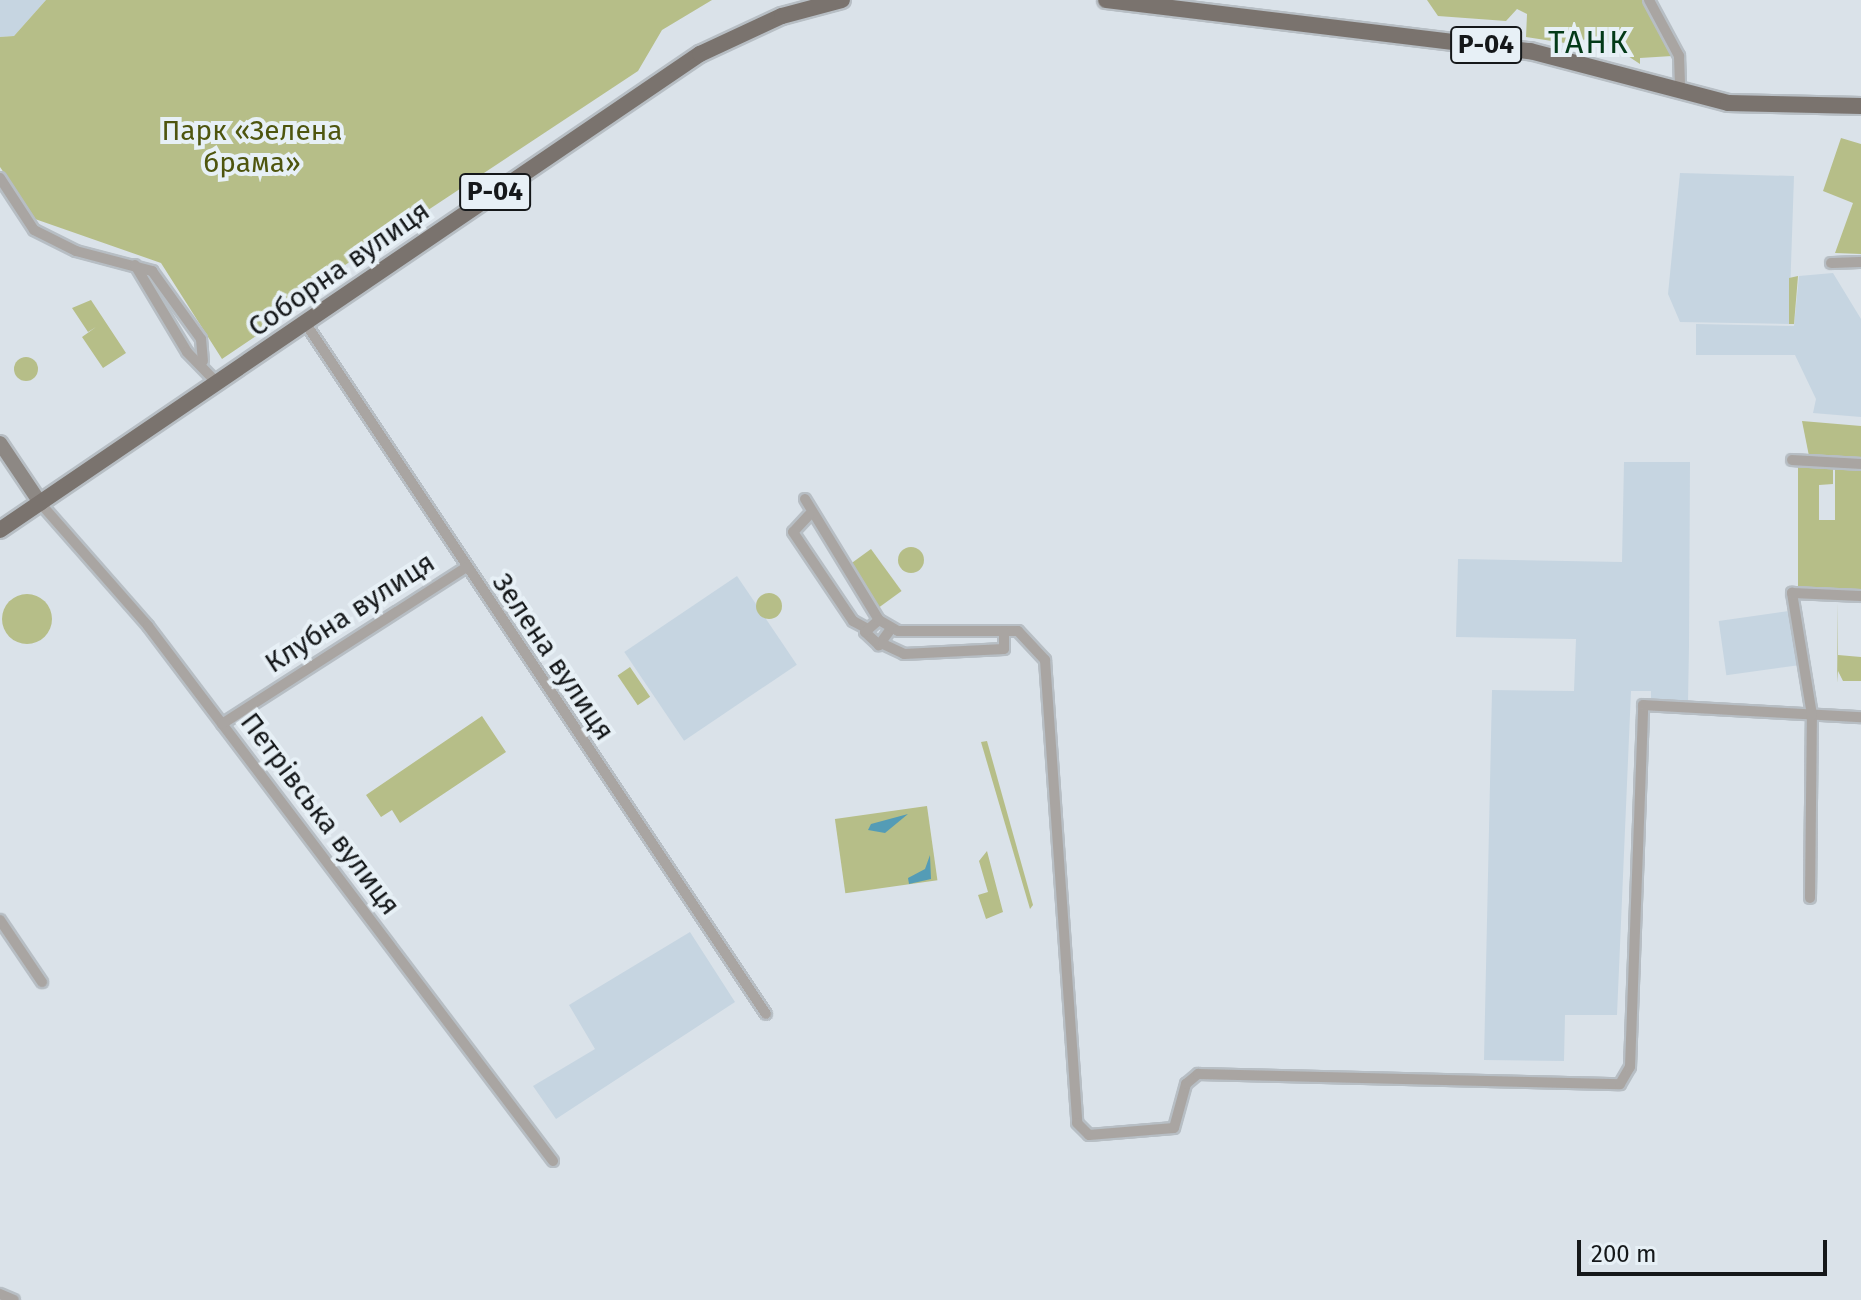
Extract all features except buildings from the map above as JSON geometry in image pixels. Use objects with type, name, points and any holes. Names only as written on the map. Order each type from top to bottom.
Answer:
[{"type":"main road","name":"Соборна вулиця","points":[[0,530],[700,54],[782,16],[842,0]]},
{"type":"main road","name":"Р-04","points":[[1106,0],[1530,51],[1728,103],[1861,106]]},
{"type":"main road","points":[[0,443],[41,504]]},
{"type":"street","points":[[1649,0],[1679,56],[1680,90]]},
{"type":"street","points":[[0,178],[34,230],[76,251],[152,271],[201,339],[203,361]]},
{"type":"street","points":[[1831,263],[1861,262]]},
{"type":"street","points":[[135,265],[187,352],[203,361],[218,384]]},
{"type":"street","name":"Зелена вулиця","points":[[306,324],[465,568],[766,1014]]},
{"type":"street","points":[[1792,460],[1861,464]]},
{"type":"street","points":[[805,499],[809,515],[879,620],[890,630],[1004,631],[1029,636],[1045,660],[1077,1123],[1089,1135],[1174,1128],[1186,1084],[1198,1074],[1620,1084],[1630,1067],[1643,705],[1861,717]]},
{"type":"street","name":"Петрівська вулиця","points":[[41,504],[222,724],[553,1161]]},
{"type":"street","points":[[809,515],[793,532],[853,621],[866,628],[871,643],[883,644],[904,654],[1004,649],[1004,631]]},
{"type":"street","name":"Клубна вулиця","points":[[222,724],[465,568]]},
{"type":"street","points":[[1810,898],[1812,715],[1792,593],[1861,596]]},
{"type":"street","points":[[866,628],[879,620]]},
{"type":"street","points":[[883,644],[890,630]]},
{"type":"street","points":[[0,920],[42,982]]},
{"type":"shaded area","points":[[0,0],[46,0],[14,36],[0,37]]},
{"type":"shaded area","points":[[1680,173],[1794,176],[1789,324],[1680,322],[1668,294]]},
{"type":"shaded area","points":[[1833,273],[1861,319],[1861,417],[1813,413],[1816,399],[1795,355],[1696,355],[1696,324],[1794,326],[1799,276]]},
{"type":"shaded area","points":[[1624,462],[1690,462],[1689,646],[1688,703],[1651,701],[1651,691],[1631,691],[1617,1015],[1565,1015],[1564,1061],[1484,1060],[1492,690],[1574,691],[1576,639],[1456,637],[1458,559],[1622,562]]},
{"type":"shaded area","points":[[737,576],[797,665],[684,741],[624,652]]},
{"type":"shaded area","points":[[1789,611],[1797,665],[1726,675],[1719,621]]},
{"type":"shaded area","points":[[690,932],[735,1002],[556,1119],[533,1086],[595,1049],[569,1005]]},
{"type":"green space","name":"Парк «Зелена брама»","points":[[46,0],[712,0],[662,30],[638,71],[265,318],[259,334],[222,359],[161,263],[35,219],[0,167],[0,37],[14,36]]},
{"type":"green space","points":[[1427,0],[1644,0],[1672,56],[1640,58],[1640,64],[1599,37],[1565,43],[1526,37],[1527,14],[1517,9],[1506,21],[1438,16]]},
{"type":"green space","points":[[1841,138],[1861,144],[1861,254],[1835,253],[1853,203],[1823,191]]},
{"type":"green space","points":[[1798,276],[1794,324],[1789,324],[1789,278]]},
{"type":"green space","points":[[91,300],[126,353],[103,368],[82,337],[96,327],[88,332],[72,308]]},
{"type":"green space","points":[[26,357],[34,361],[38,369],[34,377],[26,381],[18,377],[14,369],[18,361]]},
{"type":"green space","points":[[1802,421],[1861,426],[1861,458],[1809,456]]},
{"type":"green space","points":[[1798,465],[1833,467],[1833,484],[1819,485],[1819,520],[1835,520],[1835,468],[1861,469],[1861,594],[1798,590]]},
{"type":"green space","points":[[911,547],[920,551],[924,560],[920,569],[911,573],[902,569],[898,560],[902,551]]},
{"type":"green space","points":[[871,549],[902,591],[879,608],[848,565]]},
{"type":"green space","points":[[769,593],[778,597],[782,606],[778,615],[769,619],[760,615],[756,606],[760,597]]},
{"type":"green space","points":[[27,594],[44,602],[52,619],[44,636],[27,644],[10,636],[2,619],[10,602]]},
{"type":"green space","points":[[1838,601],[1838,655],[1861,657],[1861,681],[1843,681],[1838,671],[1837,683]]},
{"type":"green space","points":[[630,667],[650,697],[638,705],[618,675]]},
{"type":"green space","points":[[482,716],[506,752],[400,823],[392,810],[381,817],[366,795]]},
{"type":"green space","points":[[987,741],[1033,905],[1030,909],[981,742]]},
{"type":"green space","points":[[927,806],[937,880],[845,893],[835,819]]},
{"type":"green space","points":[[987,851],[1003,912],[986,919],[978,895],[988,892],[979,861]]},
{"type":"water","points":[[908,814],[885,833],[868,830],[871,824]]},
{"type":"water","points":[[930,855],[931,879],[909,884],[908,878],[925,869]]},
{"type":"district","name":"ТАНК","points":[[1589,42]]}]
